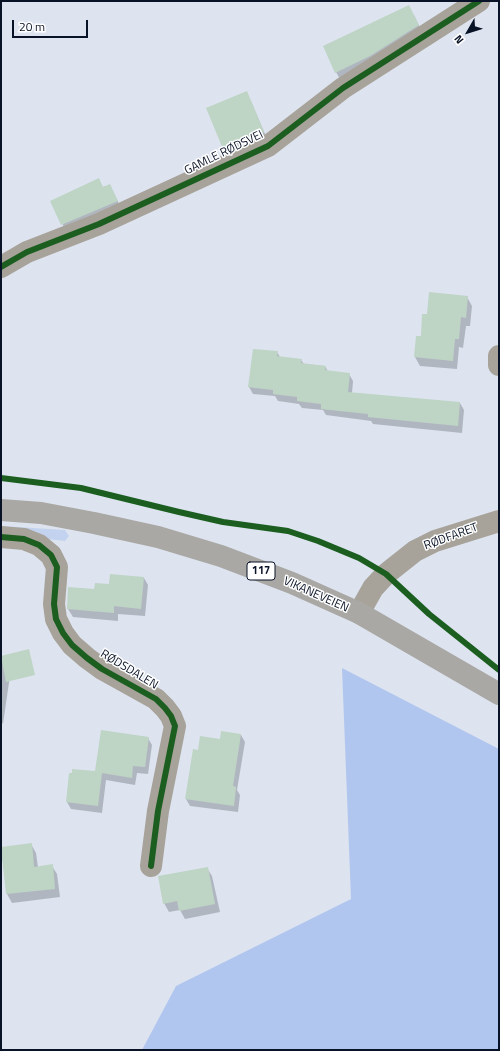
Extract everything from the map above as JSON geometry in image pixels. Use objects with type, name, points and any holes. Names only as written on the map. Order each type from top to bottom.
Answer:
[{"type":"main road","name":"VIKANEVEIEN","points":[[1,510],[41,513],[158,537],[228,559],[292,583],[358,613],[499,694]]},
{"type":"street","name":"GAMLE RØDSVEI","points":[[1,267],[28,252],[99,224],[268,146],[343,88],[479,1]]},
{"type":"street","points":[[499,356],[499,365]]},
{"type":"street","name":"RØDFARET","points":[[358,613],[374,588],[386,574],[414,551],[435,541],[499,521]]},
{"type":"street","name":"RØDSDALEN","points":[[1,537],[24,539],[39,545],[51,555],[57,567],[54,604],[56,619],[63,633],[72,645],[86,658],[102,669],[156,699],[171,716],[175,726],[158,811],[151,866]]},
{"type":"shaded area","points":[[1,526],[65,530],[69,536],[65,541],[1,534]]},
{"type":"shaded area","points":[[342,668],[499,749],[499,1050],[142,1050],[176,986],[351,899]]},
{"type":"building","points":[[409,5],[419,25],[370,56],[335,73],[323,46]]},
{"type":"building","points":[[247,91],[264,132],[223,149],[206,108]]},
{"type":"building","points":[[99,178],[103,187],[110,184],[118,201],[61,225],[50,201]]},
{"type":"building","points":[[429,292],[468,296],[466,318],[461,317],[459,339],[455,339],[453,361],[414,357],[416,336],[421,336],[422,314],[427,314]]},
{"type":"building","points":[[253,349],[278,351],[277,356],[302,359],[301,363],[326,366],[325,370],[350,373],[348,392],[460,402],[458,426],[368,417],[368,414],[321,409],[321,404],[297,401],[297,397],[273,394],[273,390],[248,387]]},
{"type":"building","points":[[110,574],[144,577],[141,609],[114,606],[114,613],[67,609],[68,587],[94,589],[95,583],[109,584]]},
{"type":"building","points":[[29,649],[35,675],[6,682],[1,656]]},
{"type":"building","points":[[101,730],[149,737],[145,767],[133,766],[132,778],[102,773],[98,806],[66,802],[69,773],[72,773],[72,769],[95,771]]},
{"type":"building","points":[[221,731],[241,734],[233,786],[236,787],[234,806],[185,799],[193,749],[198,750],[200,736],[220,739]]},
{"type":"building","points":[[32,843],[34,867],[53,864],[55,889],[6,894],[1,847]]},
{"type":"building","points":[[208,867],[215,904],[179,911],[177,901],[163,904],[158,876]]},
{"type":"cycle path","points":[[1,267],[27,252],[99,224],[268,146],[343,88],[479,1]]},
{"type":"cycle path","points":[[1,478],[81,488],[223,522],[288,531],[318,541],[359,558],[386,574],[429,614],[499,670]]},
{"type":"cycle path","points":[[1,537],[24,539],[39,545],[51,555],[57,567],[54,604],[56,619],[63,633],[72,645],[87,658],[102,669],[156,699],[171,716],[175,726],[158,811],[151,866]]}]
